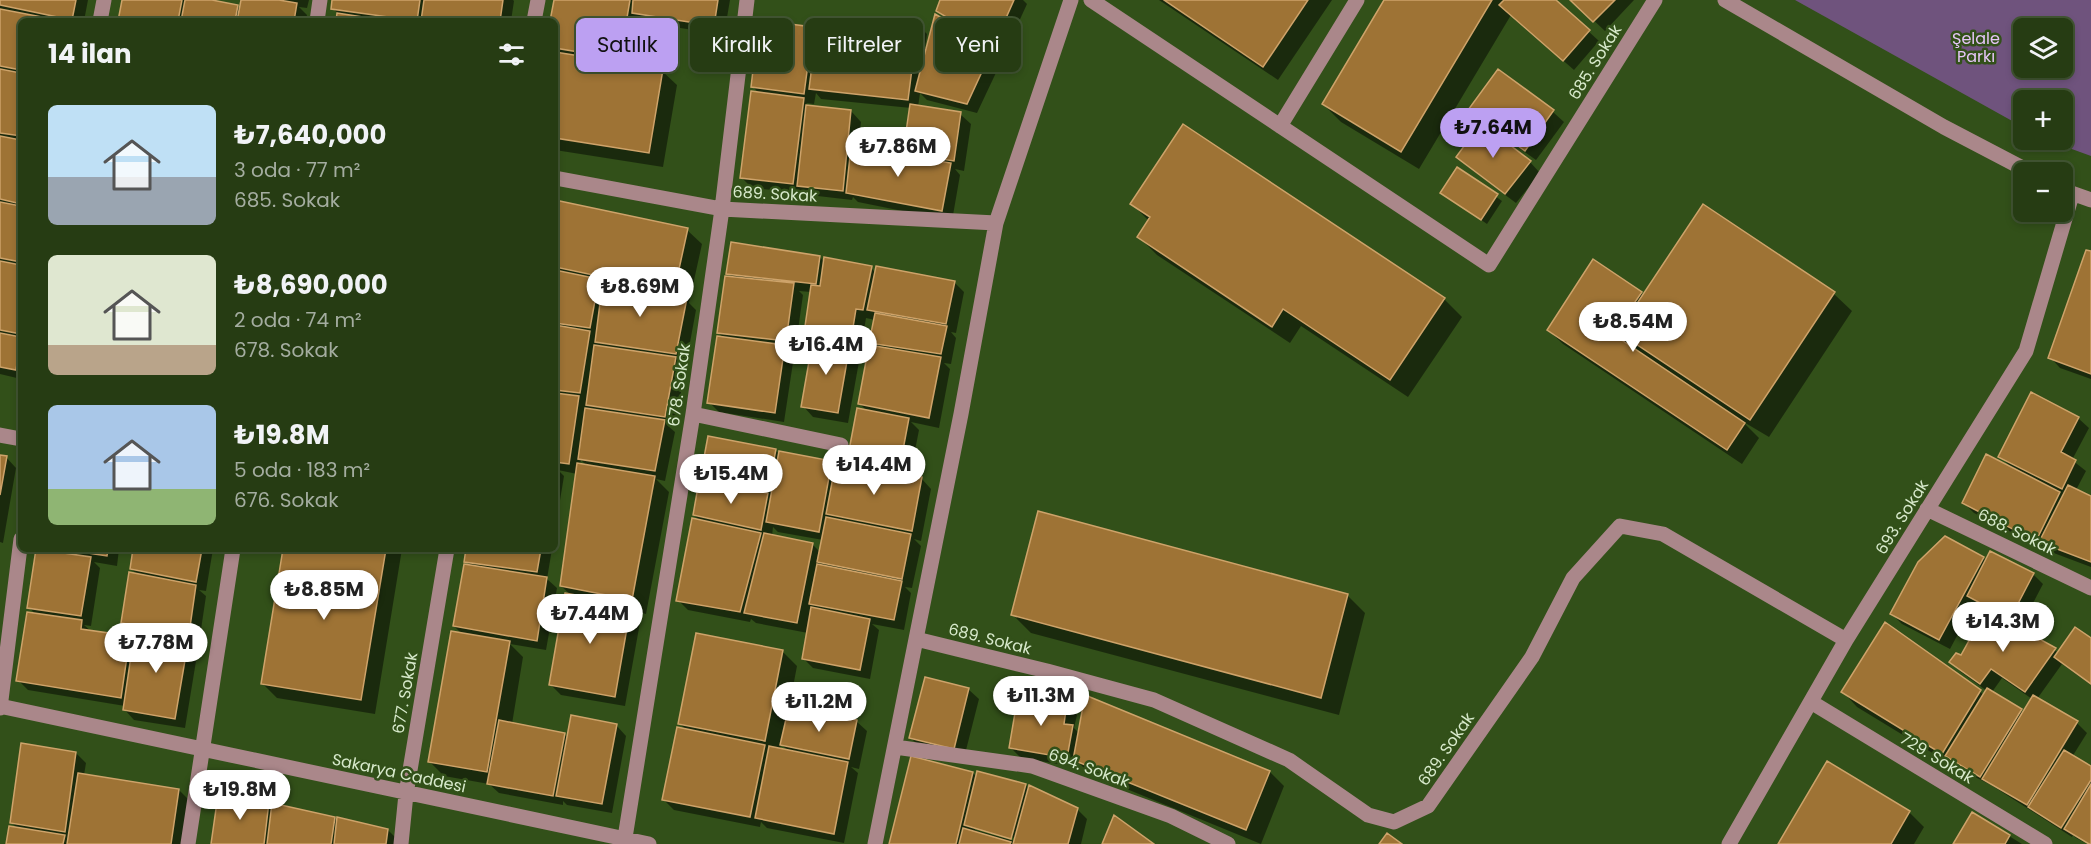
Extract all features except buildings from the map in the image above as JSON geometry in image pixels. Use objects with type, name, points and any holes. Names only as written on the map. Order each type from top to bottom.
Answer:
[{"type":"street","points":[[101,18],[104,0]]},
{"type":"street","points":[[317,18],[320,0]]},
{"type":"street","points":[[535,18],[538,0]]},
{"type":"street","name":"678. Sokak","points":[[624,842],[693,414],[722,209],[747,0]]},
{"type":"street","points":[[875,844],[996,224],[1071,0]]},
{"type":"street","points":[[1091,0],[1280,126],[1357,0]]},
{"type":"street","name":"685. Sokak","points":[[1280,126],[1489,265],[1655,0]]},
{"type":"street","points":[[1725,0],[1944,127],[2013,163]]},
{"type":"street","name":"689. Sokak","points":[[558,179],[722,209],[996,224]]},
{"type":"street","points":[[2073,194],[2091,200]]},
{"type":"street","name":"693. Sokak","points":[[1729,844],[1846,640],[2026,351],[2059,222]]},
{"type":"street","points":[[693,414],[841,445]]},
{"type":"street","points":[[0,435],[18,438]]},
{"type":"street","name":"688. Sokak","points":[[1927,509],[2091,588]]},
{"type":"street","name":"689. Sokak","points":[[916,639],[1154,700],[1288,760],[1368,815],[1394,822],[1428,807],[1532,657],[1573,578],[1620,526],[1663,534],[1846,640]]},
{"type":"street","points":[[0,707],[19,552]]},
{"type":"street","points":[[188,844],[233,552]]},
{"type":"street","name":"677. Sokak","points":[[401,844],[406,794],[446,552]]},
{"type":"street","name":"729. Sokak","points":[[1811,702],[2045,844]]},
{"type":"street","name":"Sakarya Caddesi","points":[[0,707],[201,748],[624,842],[649,844]]},
{"type":"street","name":"694. Sokak","points":[[895,747],[1032,766],[1171,816],[1228,844]]},
{"type":"green space","name":"Şelale Parkı","points":[[1795,0],[2091,0],[2091,156],[2073,149],[2073,90],[2013,90],[2013,121]]}]
